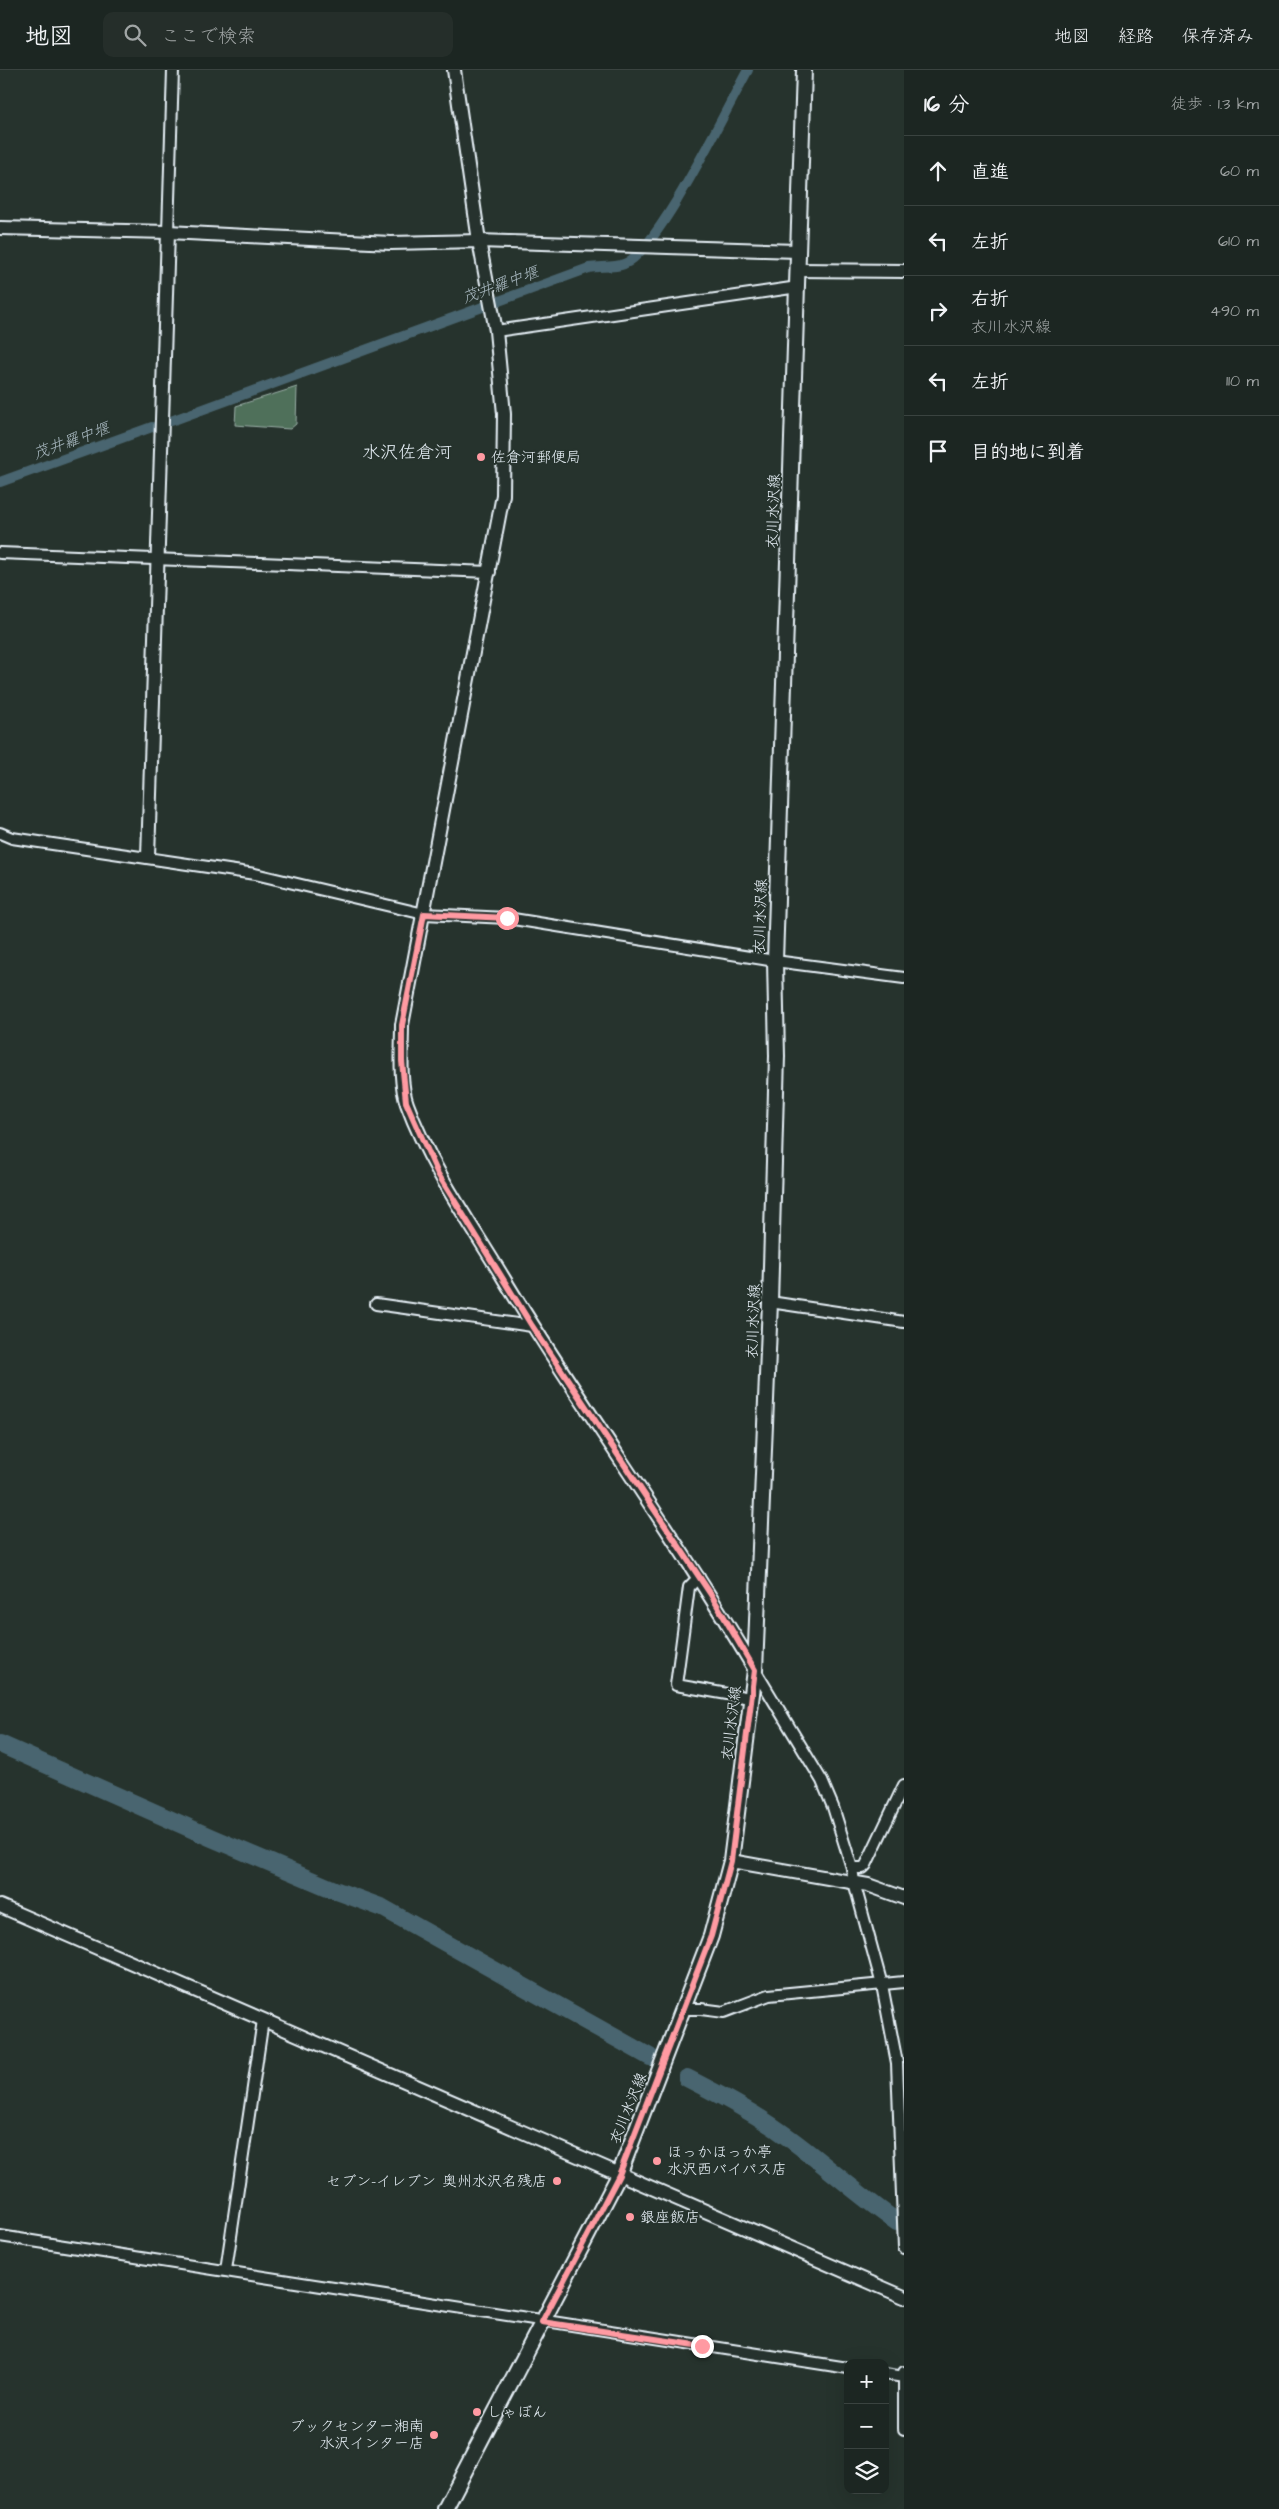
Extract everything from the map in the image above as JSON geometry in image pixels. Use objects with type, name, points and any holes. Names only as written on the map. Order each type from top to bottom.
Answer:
[{"type":"main road","name":"衣川水沢線","points":[[445,2509],[619,2175],[711,1936],[731,1861],[755,1670],[770,1302],[777,1056],[775,961],[804,70]]},
{"type":"street","points":[[148,857],[173,70]]},
{"type":"street","points":[[454,70],[479,241],[496,331],[504,414],[503,495],[490,572],[402,1025],[402,1061],[406,1102],[438,1174],[532,1326],[700,1577],[822,1781],[833,1807],[852,1868],[854,1882],[882,1985],[896,2063],[904,2248]]},
{"type":"street","points":[[0,228],[168,232],[391,242],[479,241],[798,251]]},
{"type":"street","points":[[798,270],[904,272]]},
{"type":"street","points":[[496,331],[798,287]]},
{"type":"street","points":[[0,553],[158,558],[296,566],[490,572]]},
{"type":"street","points":[[0,832],[12,838],[255,874],[424,914],[507,918],[775,961],[904,978]]},
{"type":"street","points":[[770,1302],[904,1322]]},
{"type":"street","points":[[376,1304],[532,1326]]},
{"type":"street","points":[[700,1577],[689,1586],[676,1685],[750,1698]]},
{"type":"street","points":[[852,1868],[862,1868],[866,1865],[904,1785]]},
{"type":"street","points":[[731,1861],[854,1882],[904,1898]]},
{"type":"street","points":[[0,1906],[904,2297]]},
{"type":"street","points":[[684,2009],[724,2012],[769,1995],[904,1982]]},
{"type":"street","points":[[226,2270],[263,2020]]},
{"type":"street","points":[[0,2236],[226,2270],[542,2322],[844,2367]]},
{"type":"street","points":[[904,2372],[904,2429]]},
{"type":"street","points":[[889,2375],[904,2377]]},
{"type":"green space","points":[[297,387],[296,424],[290,429],[235,425],[236,406]]},
{"type":"waterway","name":"茂井羅中堰","points":[[171,421],[589,268],[624,264],[638,254],[655,234],[673,207],[748,70]]},
{"type":"waterway","name":"茂井羅中堰","points":[[0,482],[152,427]]},
{"type":"waterway","points":[[0,1744],[212,1838],[337,1891],[383,1908],[650,2057]]},
{"type":"waterway","points":[[687,2078],[777,2129],[897,2222]]},
{"type":"place","name":"佐倉河郵便局","points":[[481,457]]},
{"type":"place","name":"ほっかほっか亭 水沢西バイパス店","points":[[657,2161]]},
{"type":"place","name":"セブン-イレブン 奥州水沢名残店","points":[[557,2181]]},
{"type":"place","name":"銀座飯店","points":[[630,2217]]},
{"type":"place","name":"しゃぼん","points":[[477,2412]]},
{"type":"place","name":"ブックセンター湘南 水沢インター店","points":[[434,2435]]},
{"type":"district","name":"水沢佐倉河","points":[[407,452]]},
{"type":"route","points":[[507,918],[424,914],[409,981],[402,1025],[402,1061],[406,1102],[438,1174],[532,1326],[710,1593],[755,1670],[731,1861],[711,1936],[619,2175],[542,2322],[702,2346]]}]
